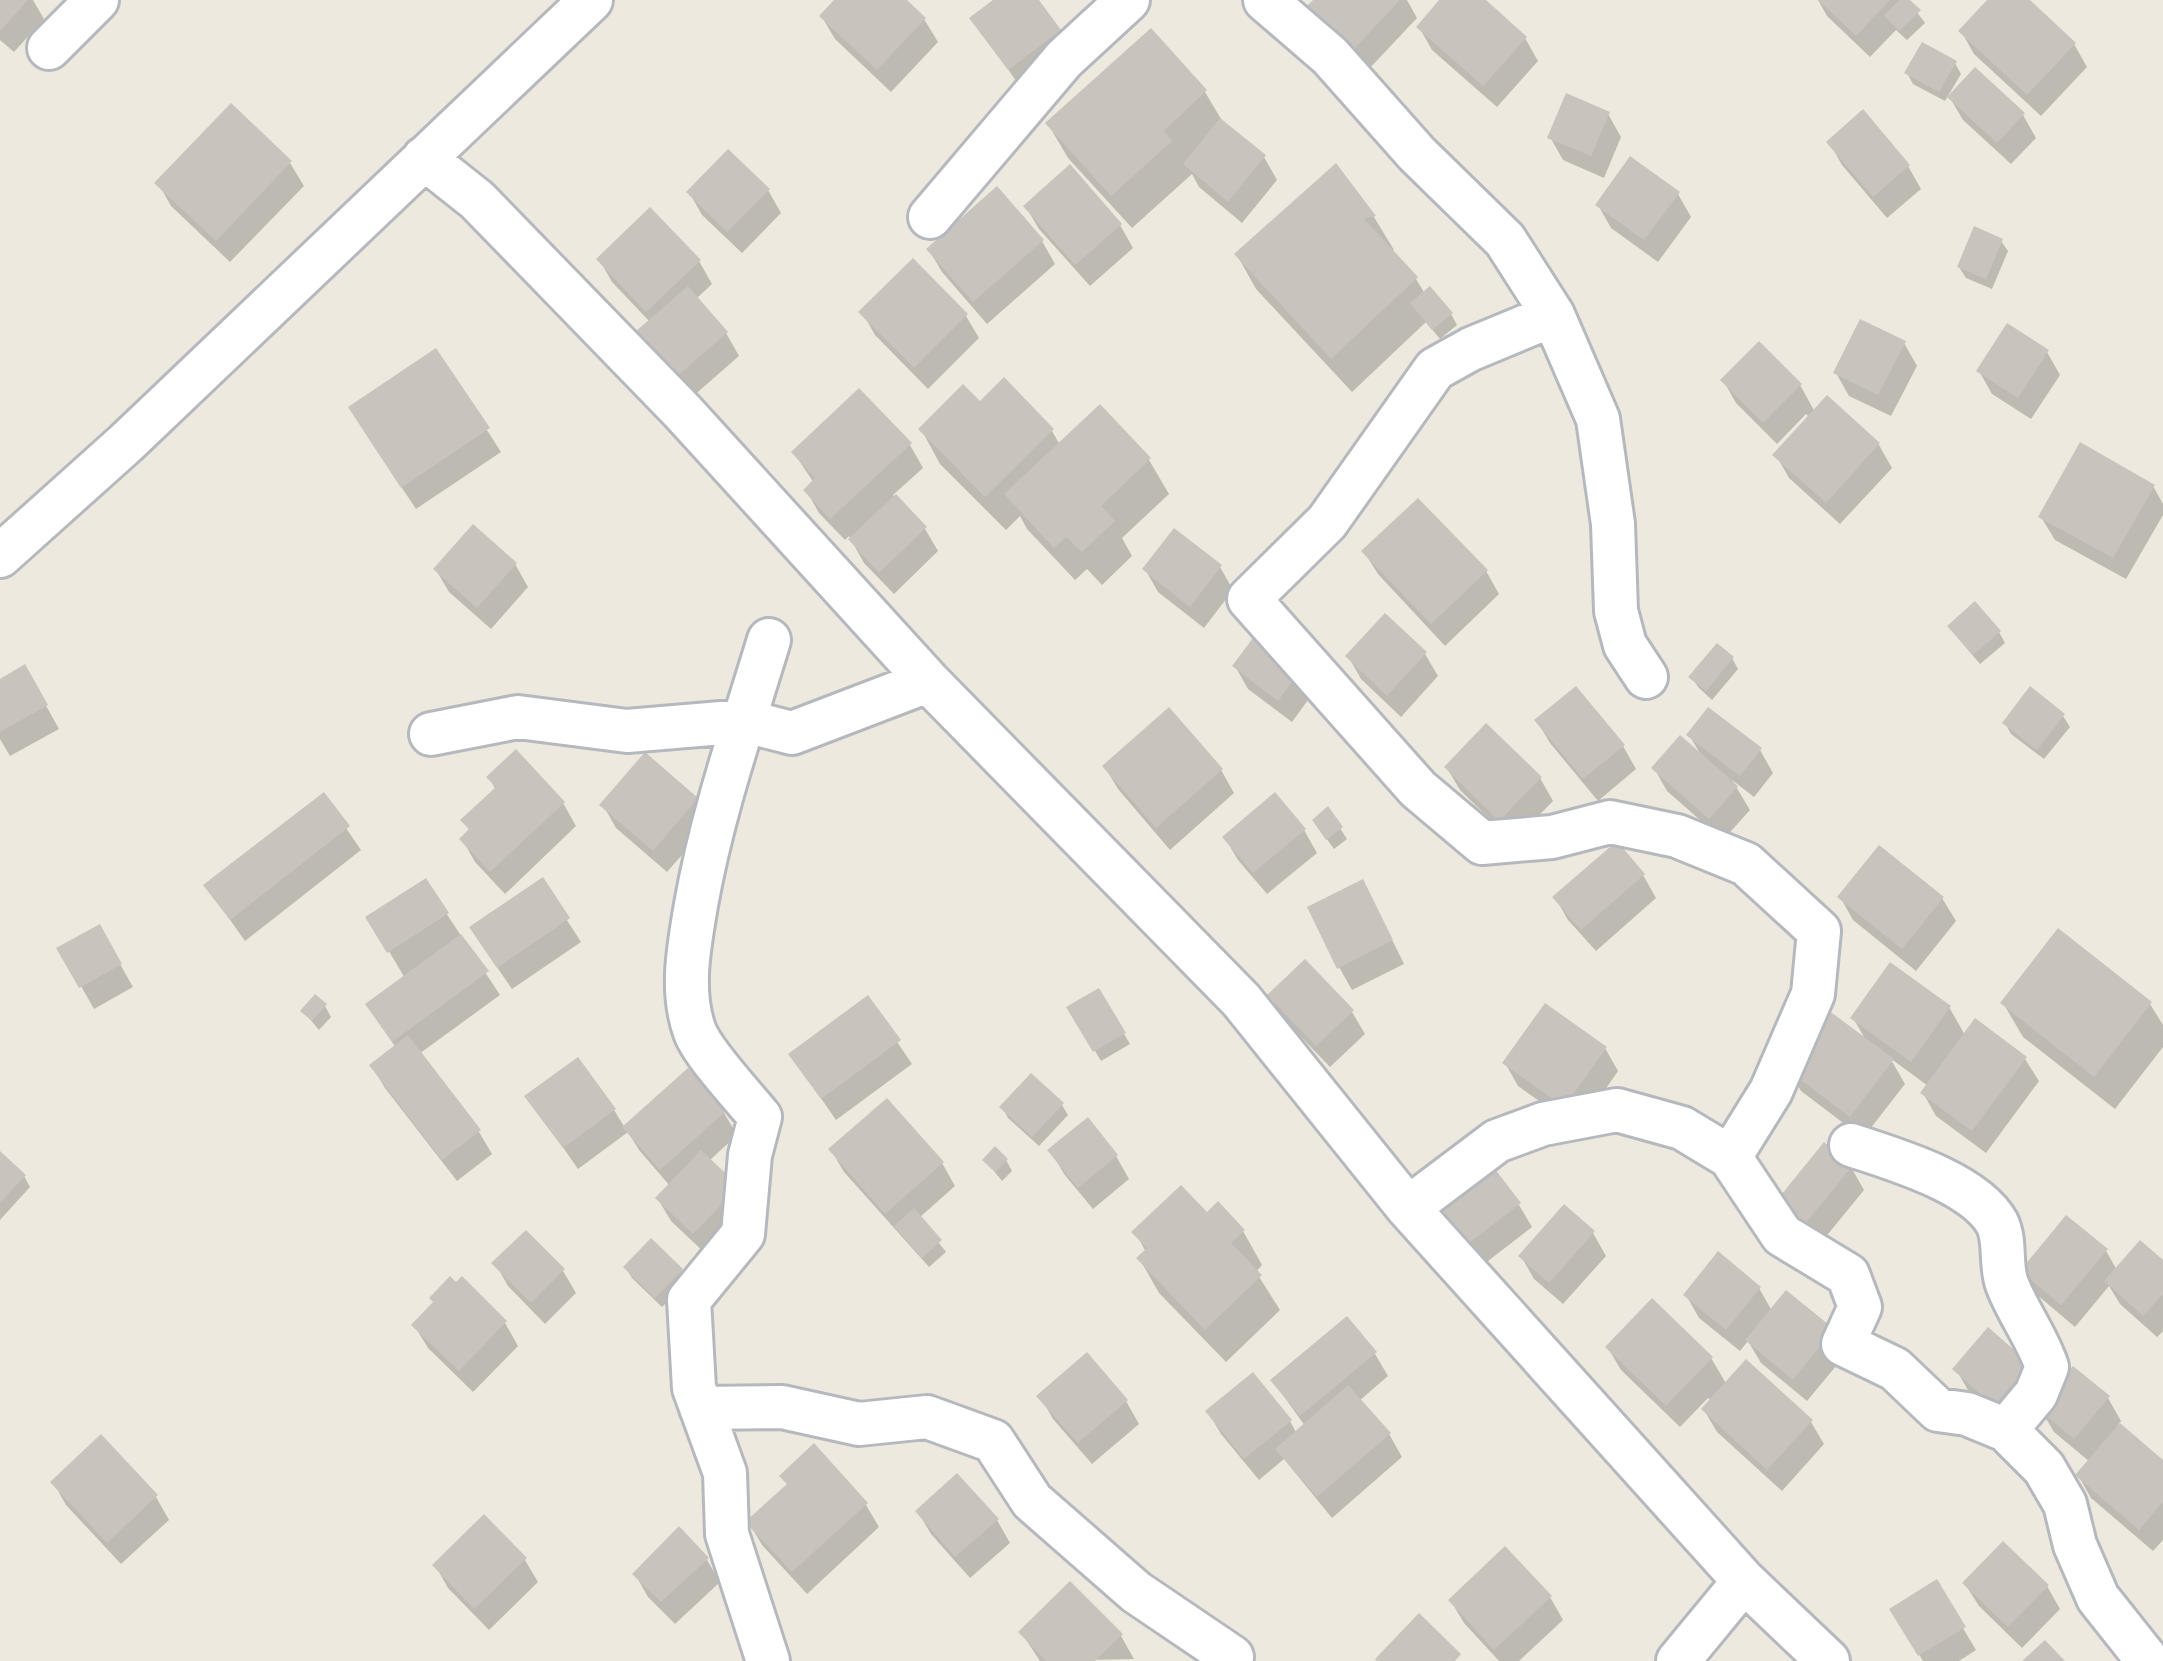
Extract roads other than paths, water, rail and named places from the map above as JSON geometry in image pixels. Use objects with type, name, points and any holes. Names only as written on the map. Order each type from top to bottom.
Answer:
[{"type":"street","points":[[49,48],[97,0]]},
{"type":"street","points":[[0,556],[126,444],[591,0]]},
{"type":"street","points":[[930,217],[1064,59],[1128,0]]},
{"type":"street","points":[[1265,0],[1330,56],[1417,154],[1506,240],[1553,315],[1598,420],[1613,524],[1616,612],[1625,644],[1646,677]]},
{"type":"street","points":[[424,158],[477,200],[682,411],[928,682],[1241,1000],[1408,1208],[1744,1581],[1828,1661]]},
{"type":"street","points":[[1553,315],[1470,349],[1435,369],[1326,522],[1249,599],[1418,789],[1482,843],[1552,837],[1610,822],[1677,836],[1746,864],[1820,932],[1813,994],[1770,1091],[1730,1156]]},
{"type":"street","points":[[768,1661],[727,1534],[725,1472],[694,1388],[688,1300],[743,1234],[750,1154],[760,1117],[696,1037],[686,1003],[691,936],[707,843],[769,640]]},
{"type":"street","points":[[431,734],[518,717],[627,730],[744,722],[792,733],[928,682]]},
{"type":"street","points":[[1408,1208],[1498,1141],[1543,1124],[1617,1110],[1682,1128],[1730,1156],[1782,1235],[1848,1275],[1860,1307],[1843,1344],[1895,1369],[1938,1410],[1966,1414],[2006,1430],[2044,1468],[2065,1504],[2076,1545],[2098,1598],[2148,1661]]},
{"type":"street","points":[[1851,1145],[1906,1163],[1966,1191],[1998,1224],[2006,1282],[2047,1367],[2036,1394],[2006,1430]]},
{"type":"street","points":[[701,1408],[782,1407],[859,1424],[927,1418],[993,1441],[1032,1501],[1136,1592],[1232,1658]]},
{"type":"street","points":[[1678,1661],[1744,1581]]}]
